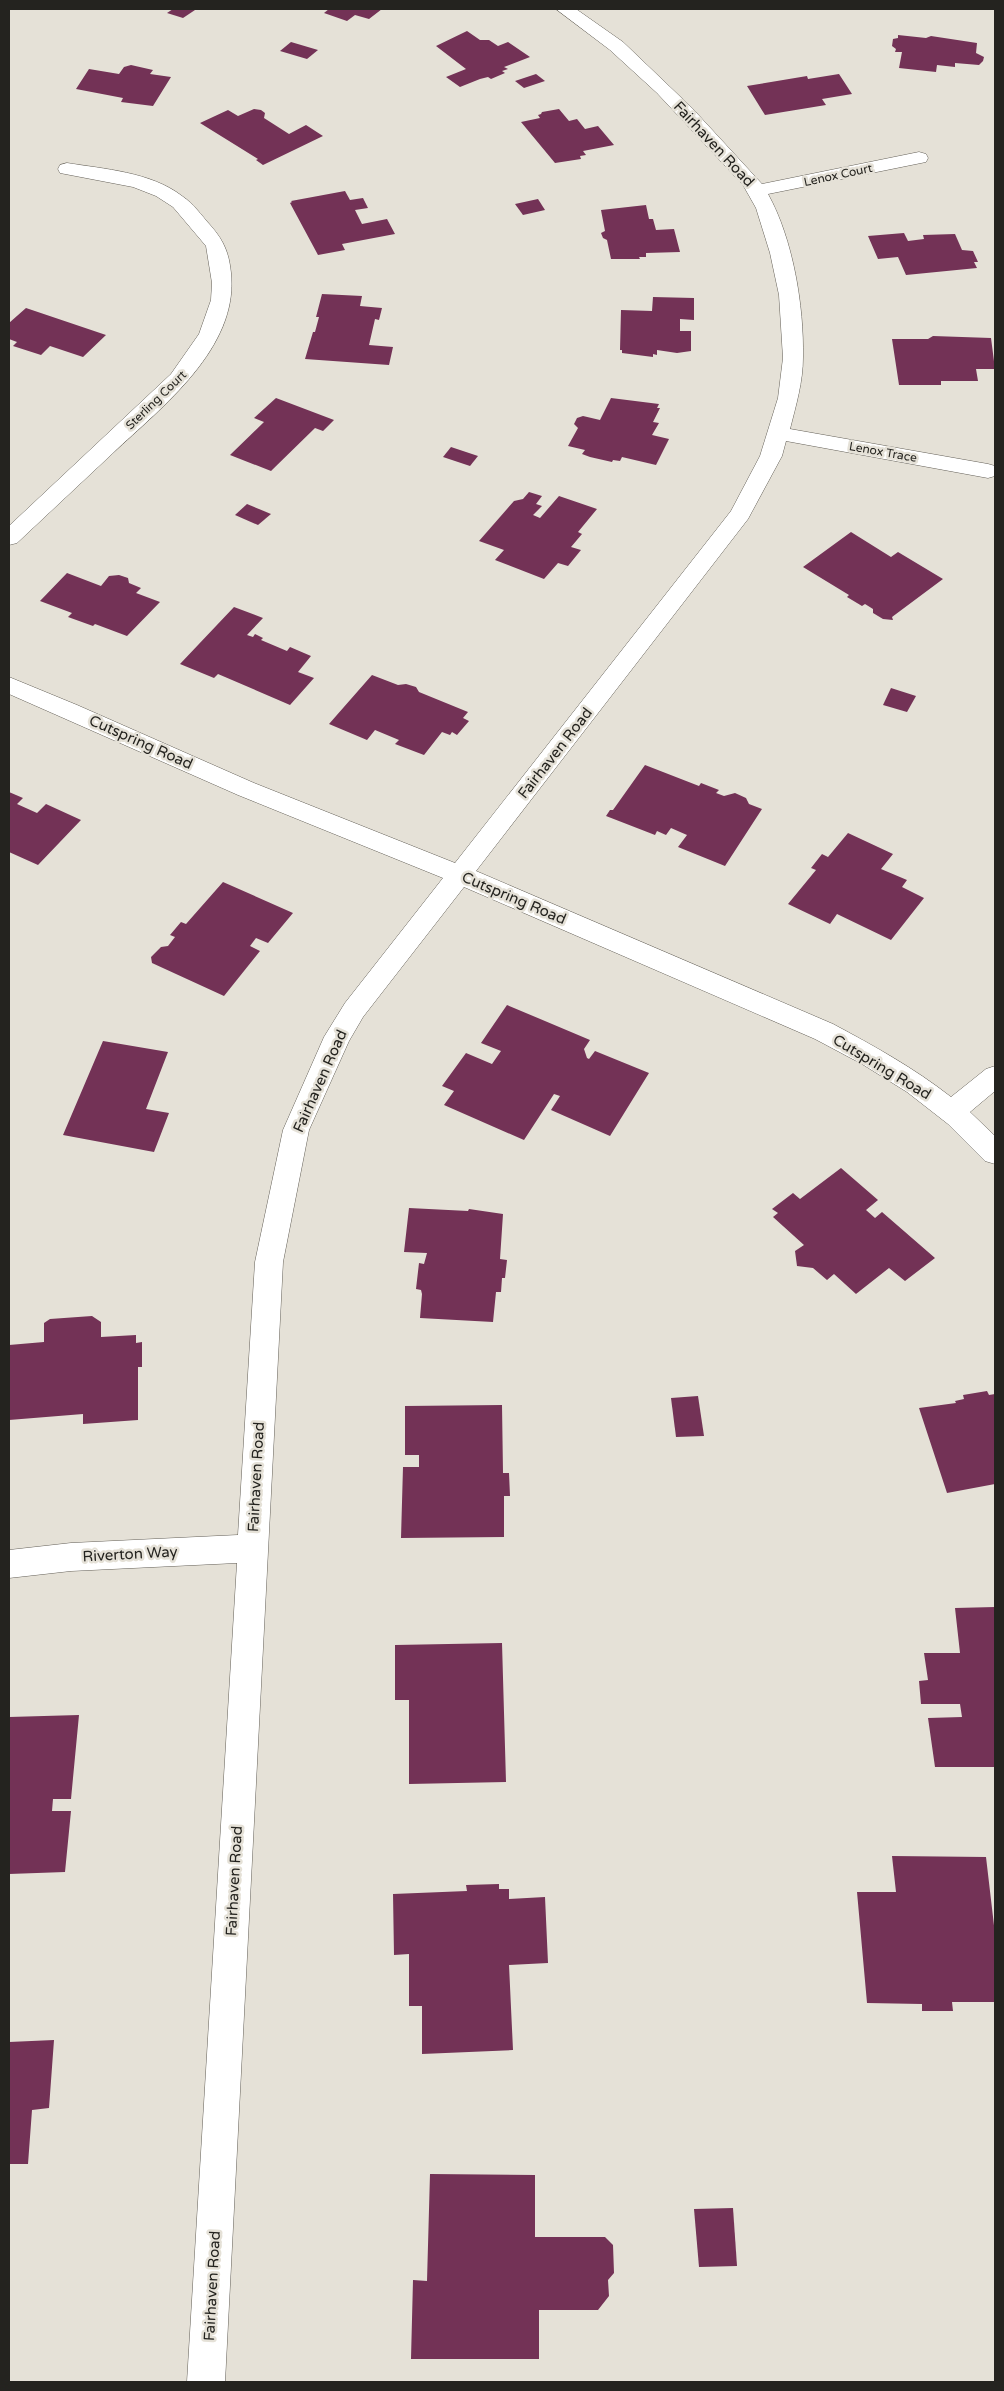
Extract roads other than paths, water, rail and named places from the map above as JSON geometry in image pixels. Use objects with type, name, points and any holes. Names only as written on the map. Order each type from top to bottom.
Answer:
[{"type":"street","name":"Fairhaven Road","points":[[206,2382],[269,1262],[296,1130],[337,1037],[354,1010],[578,725],[740,514],[771,456],[788,398],[793,358],[789,296],[780,253],[766,208],[757,191],[751,182],[670,96],[619,48],[565,9]]},
{"type":"street","name":"Lenox Court","points":[[757,191],[920,158]]},
{"type":"street","name":"Sterling Court","points":[[9,538],[166,392],[188,369],[208,337],[218,316],[222,298],[222,278],[216,245],[190,212],[164,193],[127,180],[67,168]]},
{"type":"street","name":"Lenox Trace","points":[[778,434],[988,471]]},
{"type":"street","name":"Cutspring Road","points":[[9,685],[249,790],[538,907],[628,948],[725,986],[852,1047],[900,1076],[952,1111],[977,1133],[995,1153]]},
{"type":"street","points":[[952,1111],[995,1076]]},
{"type":"street","name":"Riverton Way","points":[[9,1564],[71,1557],[252,1548]]}]
